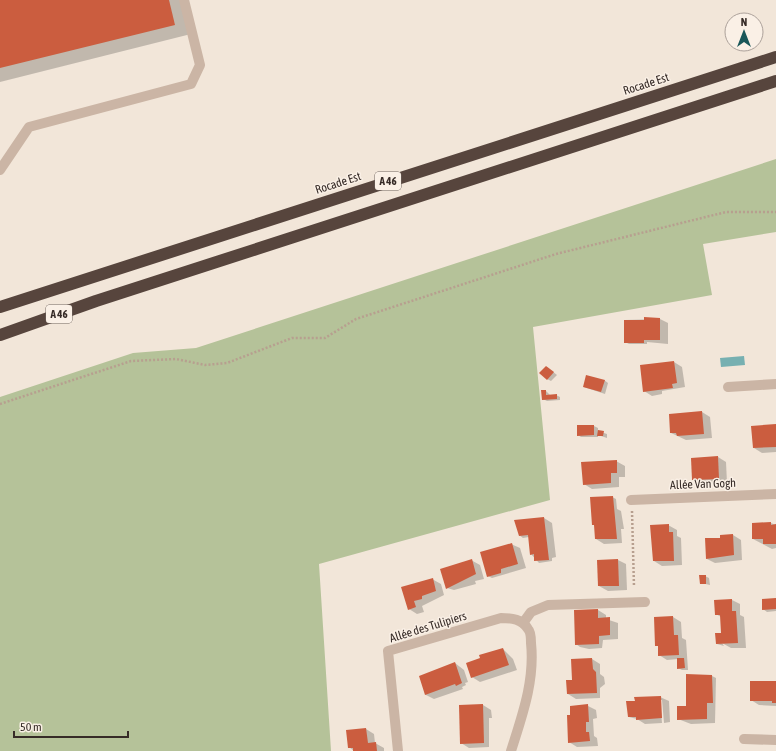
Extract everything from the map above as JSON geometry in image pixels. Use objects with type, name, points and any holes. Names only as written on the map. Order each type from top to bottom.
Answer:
[{"type":"highway","name":"Rocade Est","points":[[0,307],[776,57]]},
{"type":"highway","name":"A 46","points":[[0,335],[96,300],[776,81]]},
{"type":"street","points":[[0,170],[29,127],[191,84],[200,65],[184,0]]},
{"type":"street","points":[[728,387],[776,384]]},
{"type":"street","name":"Allée Van Gogh","points":[[631,500],[776,494]]},
{"type":"street","points":[[511,751],[528,697],[533,657],[530,630],[523,623],[530,612],[548,605],[645,602]]},
{"type":"street","name":"Allée des Tulipiers","points":[[398,751],[388,650],[501,618],[513,618],[523,623]]},
{"type":"street","points":[[744,739],[776,740]]},
{"type":"path","points":[[0,404],[131,361],[176,359],[205,365],[227,363],[292,338],[325,338],[356,319],[556,254],[726,212],[776,212]]},
{"type":"path","points":[[631,500],[634,587]]},
{"type":"green space","points":[[776,159],[776,232],[703,244],[712,295],[533,327],[550,500],[319,564],[331,751],[0,751],[0,397],[133,353],[196,348]]},
{"type":"water","points":[[744,356],[745,365],[721,367],[720,358]]},
{"type":"building","points":[[0,0],[169,0],[175,25],[0,68]]},
{"type":"building","points":[[644,317],[660,318],[660,340],[644,340],[644,343],[624,343],[624,320],[644,320]]},
{"type":"building","points":[[674,361],[677,383],[672,384],[673,388],[643,392],[640,365]]},
{"type":"building","points":[[546,366],[554,372],[547,380],[539,373]]},
{"type":"building","points":[[586,375],[605,380],[601,392],[583,387]]},
{"type":"building","points":[[541,390],[546,390],[546,395],[557,394],[557,399],[542,400]]},
{"type":"building","points":[[702,411],[704,434],[677,436],[676,433],[670,433],[669,414]]},
{"type":"building","points":[[776,424],[776,447],[753,448],[751,426]]},
{"type":"building","points":[[577,425],[594,425],[594,435],[577,436]]},
{"type":"building","points":[[598,430],[604,431],[603,436],[597,436]]},
{"type":"building","points":[[718,456],[719,479],[692,480],[691,458]]},
{"type":"building","points":[[617,460],[617,473],[611,473],[611,483],[583,485],[581,462]]},
{"type":"building","points":[[613,496],[617,539],[595,539],[594,525],[592,525],[590,497]]},
{"type":"building","points":[[544,517],[549,560],[534,561],[534,554],[530,555],[528,535],[519,536],[514,520]]},
{"type":"building","points":[[771,522],[771,525],[776,524],[776,544],[763,544],[763,539],[752,539],[752,523]]},
{"type":"building","points":[[669,524],[669,532],[673,532],[674,561],[653,561],[650,525]]},
{"type":"building","points":[[733,534],[734,555],[706,559],[705,538],[720,538],[720,535]]},
{"type":"building","points":[[512,543],[518,564],[501,569],[501,573],[487,577],[480,552]]},
{"type":"building","points":[[472,559],[476,574],[446,589],[440,569]]},
{"type":"building","points":[[618,559],[619,586],[598,586],[597,560]]},
{"type":"building","points":[[699,575],[706,575],[706,584],[700,584]]},
{"type":"building","points":[[433,578],[436,591],[422,596],[422,599],[414,601],[416,607],[408,610],[401,587]]},
{"type":"building","points":[[776,598],[776,609],[762,610],[762,599]]},
{"type":"building","points":[[732,599],[732,611],[736,611],[738,643],[716,644],[715,633],[721,633],[720,615],[715,615],[714,600]]},
{"type":"building","points":[[598,609],[598,618],[610,617],[610,635],[599,636],[599,644],[575,645],[574,610]]},
{"type":"building","points":[[673,616],[674,635],[678,635],[679,655],[658,656],[658,646],[655,646],[654,617]]},
{"type":"building","points":[[503,648],[509,665],[471,678],[466,663],[480,658],[479,655]]},
{"type":"building","points":[[592,658],[593,669],[596,672],[597,693],[567,694],[566,680],[572,680],[571,659]]},
{"type":"building","points":[[677,658],[684,658],[685,668],[677,669]]},
{"type":"building","points":[[455,662],[462,683],[456,686],[455,684],[425,695],[419,676]]},
{"type":"building","points":[[686,674],[712,675],[713,703],[707,703],[707,719],[677,720],[677,706],[686,706]]},
{"type":"building","points":[[750,681],[776,681],[776,703],[772,703],[772,701],[750,701]]},
{"type":"building","points":[[661,696],[662,718],[636,720],[636,717],[628,717],[626,701],[635,701],[634,697]]},
{"type":"building","points":[[483,704],[484,743],[460,744],[459,705]]},
{"type":"building","points":[[588,704],[589,722],[586,722],[586,732],[589,732],[590,741],[568,743],[567,715],[570,715],[570,706]]},
{"type":"building","points":[[366,728],[368,743],[376,742],[377,751],[353,751],[353,748],[348,748],[346,730]]}]
